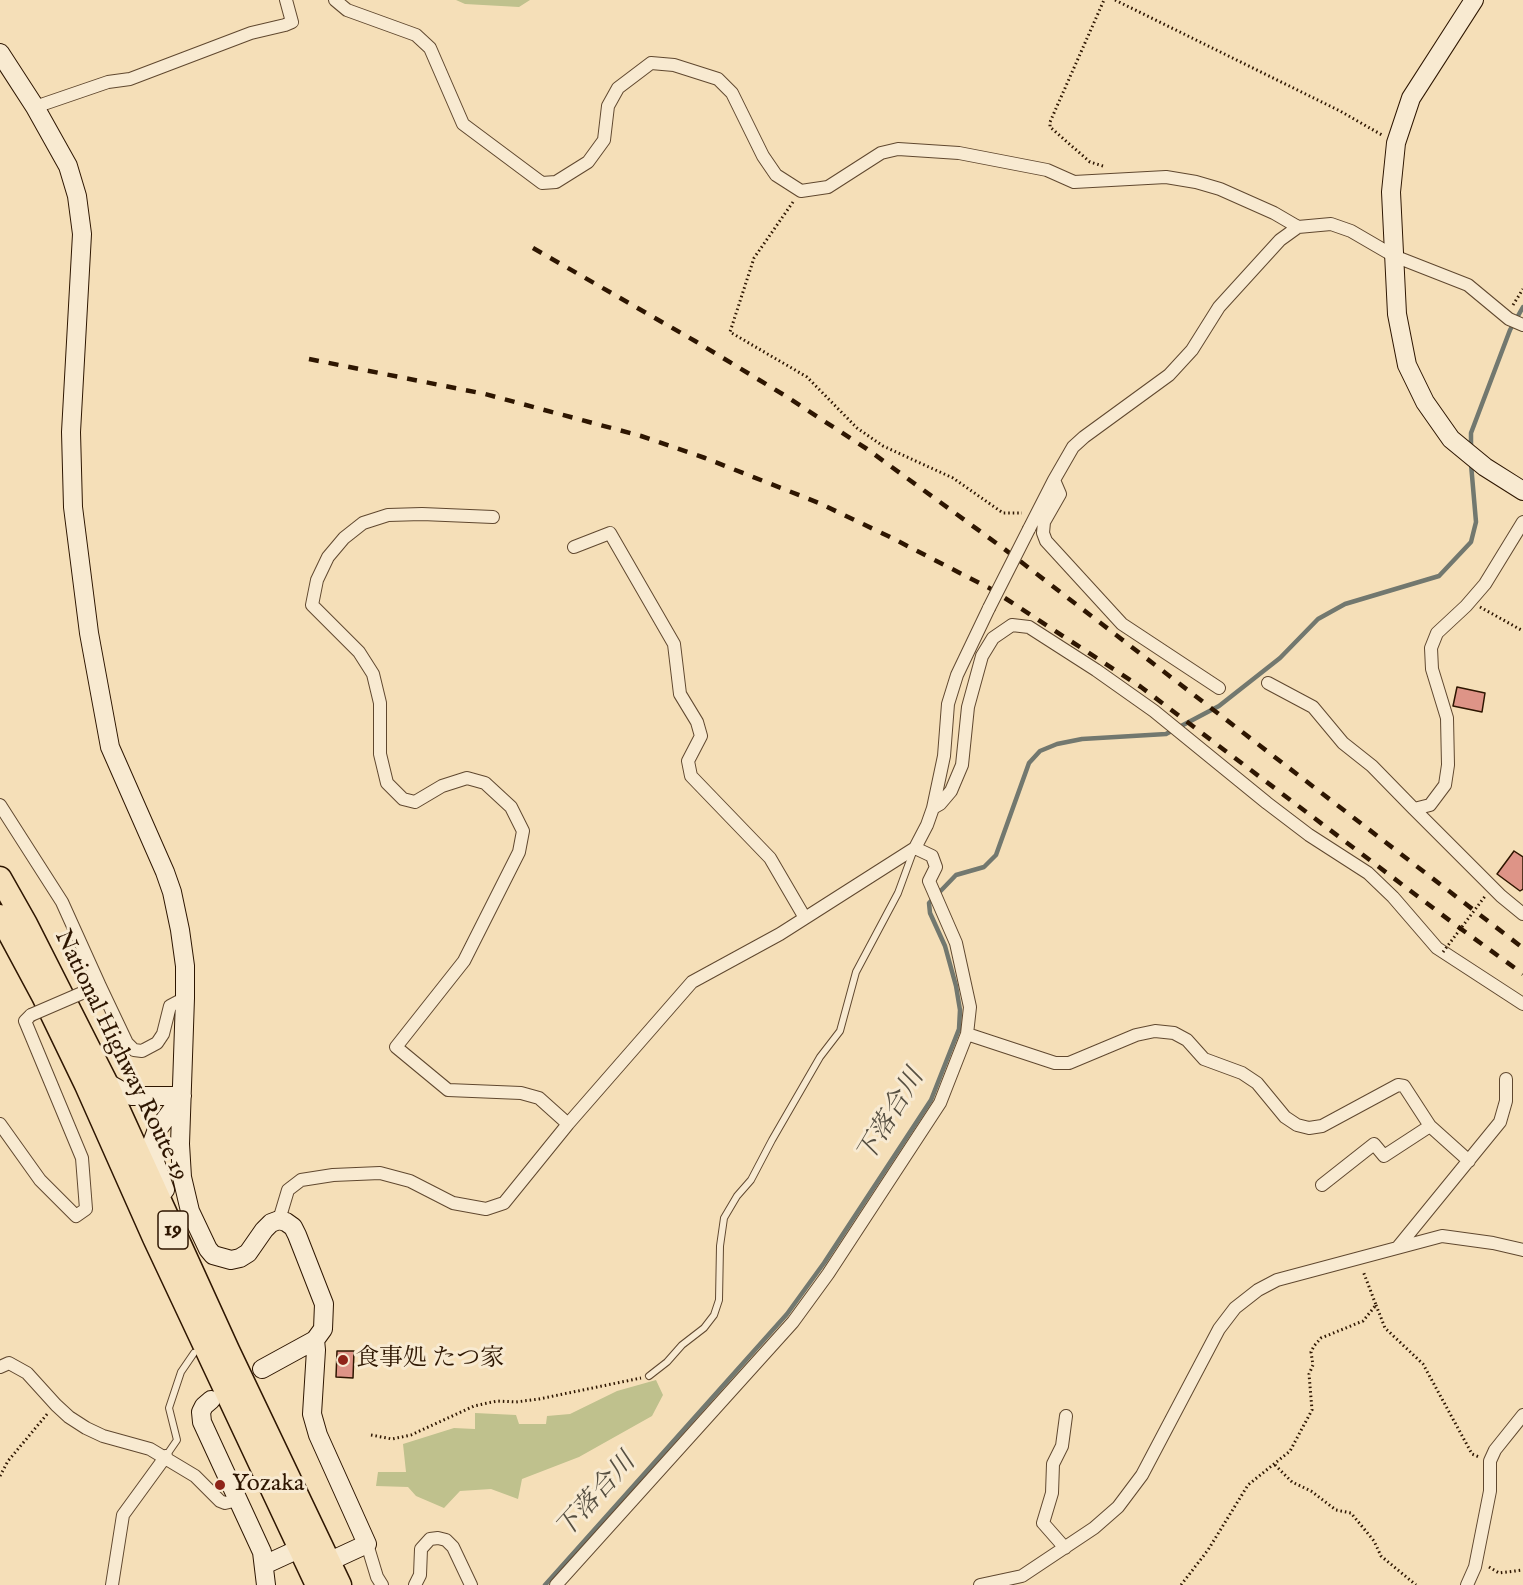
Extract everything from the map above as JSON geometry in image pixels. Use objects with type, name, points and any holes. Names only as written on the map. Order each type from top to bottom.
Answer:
[{"type":"highway","name":"National Highway Route 19","points":[[0,878],[42,953],[106,1082],[161,1206],[340,1585]]},
{"type":"highway","name":"National Highway Route 19","points":[[0,916],[43,996],[86,1085],[154,1238],[317,1585]]},
{"type":"street","points":[[35,107],[108,82],[130,79],[251,33],[285,26],[292,22],[286,0]]},
{"type":"street","points":[[335,0],[347,10],[416,35],[430,48],[463,124],[542,183],[556,182],[588,162],[604,140],[608,106],[618,88],[651,63],[674,65],[718,80],[732,93],[763,156],[776,175],[801,191],[828,187],[881,153],[898,149],[970,155],[1047,170],[1074,182],[1166,177],[1196,182],[1220,189],[1298,227]]},
{"type":"street","points":[[1474,0],[1411,98],[1396,143],[1391,192],[1397,314],[1407,365],[1425,402],[1451,439],[1480,463],[1523,490]]},
{"type":"street","points":[[0,53],[35,107],[68,166],[77,196],[82,234],[71,432],[73,507],[89,633],[110,747],[172,892],[180,930],[185,966],[180,1144],[182,1177],[190,1211],[208,1249],[213,1255],[221,1258],[240,1258],[254,1246],[271,1223],[279,1220],[286,1222],[293,1227],[320,1290],[325,1317],[323,1329],[315,1340],[262,1369]]},
{"type":"street","points":[[279,1220],[288,1190],[301,1179],[333,1175],[380,1173],[410,1181],[453,1203],[486,1209],[504,1203],[568,1124],[692,981],[780,934],[915,848],[933,808],[944,756],[948,704],[957,675],[988,608],[1073,447],[1168,375],[1192,350],[1219,307],[1280,240],[1298,227],[1331,224],[1351,231],[1394,256],[1468,285],[1507,318],[1523,326]]},
{"type":"street","points":[[1054,480],[1060,494],[1044,522],[1043,533],[1046,541],[1122,624],[1219,688]]},
{"type":"street","points":[[494,517],[388,515],[363,523],[344,538],[328,556],[317,580],[312,605],[359,652],[373,674],[380,703],[380,754],[387,783],[403,799],[415,802],[442,786],[466,778],[485,783],[511,807],[523,831],[519,852],[464,961],[396,1047],[448,1090],[521,1093],[539,1098],[568,1124]]},
{"type":"street","points":[[1414,809],[1431,805],[1446,785],[1447,717],[1432,669],[1431,648],[1437,633],[1485,584],[1523,522]]},
{"type":"street","points":[[574,547],[610,533],[674,644],[680,694],[697,722],[701,736],[688,761],[691,776],[770,858],[805,918]]},
{"type":"street","points":[[933,808],[940,804],[951,791],[962,765],[968,707],[982,656],[993,638],[1012,625],[1029,627],[1096,670],[1170,723],[1301,829],[1368,873],[1443,952],[1523,1004]]},
{"type":"street","points":[[1268,683],[1313,707],[1343,743],[1372,766],[1501,896],[1523,914]]},
{"type":"street","points":[[0,805],[62,902],[127,1042],[134,1050],[142,1052],[157,1043],[163,1034],[170,1006],[185,998]]},
{"type":"street","points":[[556,1585],[793,1322],[828,1274],[940,1103],[967,1034],[970,1007],[956,943],[929,881],[936,867],[932,856],[915,848]]},
{"type":"street","points":[[0,1124],[40,1180],[76,1216],[86,1209],[82,1158],[25,1022],[31,1015],[99,984]]},
{"type":"street","points":[[967,1034],[1055,1063],[1070,1063],[1136,1035],[1155,1031],[1174,1033],[1187,1040],[1204,1059],[1242,1073],[1257,1083],[1285,1117],[1297,1125],[1309,1128],[1322,1126],[1398,1085],[1404,1086],[1430,1126],[1469,1161]]},
{"type":"street","points":[[1398,1247],[1500,1122],[1506,1101],[1506,1078]]},
{"type":"street","points":[[106,1082],[131,1096],[182,1096]]},
{"type":"street","points":[[161,1206],[166,1190],[152,1143],[156,1132],[182,1096]]},
{"type":"street","points":[[1323,1185],[1374,1144],[1384,1156],[1430,1126]]},
{"type":"street","points":[[980,1585],[1022,1576],[1094,1528],[1118,1508],[1142,1475],[1219,1329],[1235,1308],[1258,1290],[1277,1280],[1442,1236],[1523,1250]]},
{"type":"street","points":[[315,1340],[312,1413],[318,1435],[367,1545],[377,1577],[382,1585]]},
{"type":"street","points":[[0,1366],[9,1363],[27,1373],[56,1405],[86,1428],[103,1436],[150,1449],[166,1456],[195,1476],[220,1501],[225,1503],[238,1500]]},
{"type":"street","points":[[211,1400],[201,1412],[202,1422],[262,1552],[267,1585]]},
{"type":"street","points":[[1467,1585],[1475,1567],[1490,1491],[1490,1461],[1495,1450],[1523,1415]]},
{"type":"street","points":[[1065,1548],[1043,1523],[1052,1493],[1053,1464],[1062,1446],[1066,1416]]},
{"type":"street","points":[[112,1585],[123,1515],[166,1456]]},
{"type":"street","points":[[415,1585],[420,1575],[421,1549],[430,1539],[438,1538],[446,1540],[453,1547],[471,1585]]},
{"type":"street","points":[[328,1562],[367,1545]]},
{"type":"street","points":[[264,1565],[301,1548]]},
{"type":"lane","points":[[649,1376],[704,1328],[714,1315],[719,1300],[720,1246],[724,1218],[737,1196],[751,1180],[820,1056],[840,1031],[856,972],[898,893],[915,848]]},
{"type":"lane","points":[[166,1456],[177,1440],[169,1408],[181,1372],[194,1353]]},
{"type":"path","points":[[1104,0],[1050,122],[1050,127],[1090,162],[1115,172],[1125,180]]},
{"type":"path","points":[[1115,0],[1341,111],[1396,143]]},
{"type":"path","points":[[801,191],[754,258],[730,332],[807,377],[857,428],[883,446],[953,478],[1003,513],[1022,513],[1028,504]]},
{"type":"path","points":[[1507,318],[1523,289]]},
{"type":"path","points":[[1470,601],[1523,631]]},
{"type":"path","points":[[1443,952],[1486,895]]},
{"type":"path","points":[[1358,1258],[1385,1328],[1423,1364],[1472,1454],[1490,1461]]},
{"type":"path","points":[[1181,1585],[1208,1550],[1248,1485],[1290,1451],[1312,1410],[1309,1374],[1313,1365],[1311,1352],[1314,1346],[1321,1338],[1364,1321],[1376,1305]]},
{"type":"path","points":[[370,1436],[392,1439],[411,1435],[474,1406],[497,1401],[516,1402],[539,1399],[610,1383],[631,1382],[649,1376]]},
{"type":"path","points":[[0,1476],[8,1461],[56,1405]]},
{"type":"path","points":[[1275,1465],[1292,1482],[1311,1491],[1336,1510],[1351,1513],[1374,1541],[1381,1556],[1416,1585]]},
{"type":"path","points":[[1488,1566],[1499,1573],[1523,1570]]},
{"type":"green space","points":[[456,0],[530,0],[519,7],[465,4]]},
{"type":"green space","points":[[656,1380],[663,1395],[652,1416],[579,1457],[522,1479],[518,1499],[491,1489],[460,1491],[444,1508],[416,1496],[408,1487],[376,1486],[378,1472],[406,1472],[403,1444],[454,1428],[475,1429],[475,1413],[516,1415],[519,1424],[546,1424],[547,1416],[570,1414],[617,1391]]},
{"type":"building","points":[[1457,687],[1485,693],[1482,712],[1453,706]]},
{"type":"building","points":[[1514,851],[1523,857],[1523,889],[1520,891],[1497,874]]},
{"type":"building","points":[[337,1351],[354,1351],[353,1378],[336,1377]]},
{"type":"waterway","points":[[1471,449],[1471,433],[1510,330],[1523,307]]},
{"type":"waterway","name":"下落合川","points":[[545,1585],[787,1314],[824,1263],[931,1100],[959,1029],[960,1010],[945,946],[930,913],[929,903],[956,875],[984,867],[996,855],[1029,763],[1040,751],[1057,744],[1082,739],[1166,734],[1219,706],[1280,658],[1318,619],[1345,604],[1439,576],[1471,542],[1476,522],[1471,464]]},
{"type":"railway","points":[[533,248],[695,341],[867,449],[1003,548],[1523,948]]},
{"type":"railway","points":[[309,359],[485,394],[641,436],[705,458],[819,503],[888,536],[991,589],[1141,687],[1523,974]]},
{"type":"place","name":"食事処 たつ家","points":[[343,1360]]},
{"type":"place","name":"Yozaka","points":[[220,1485]]}]
